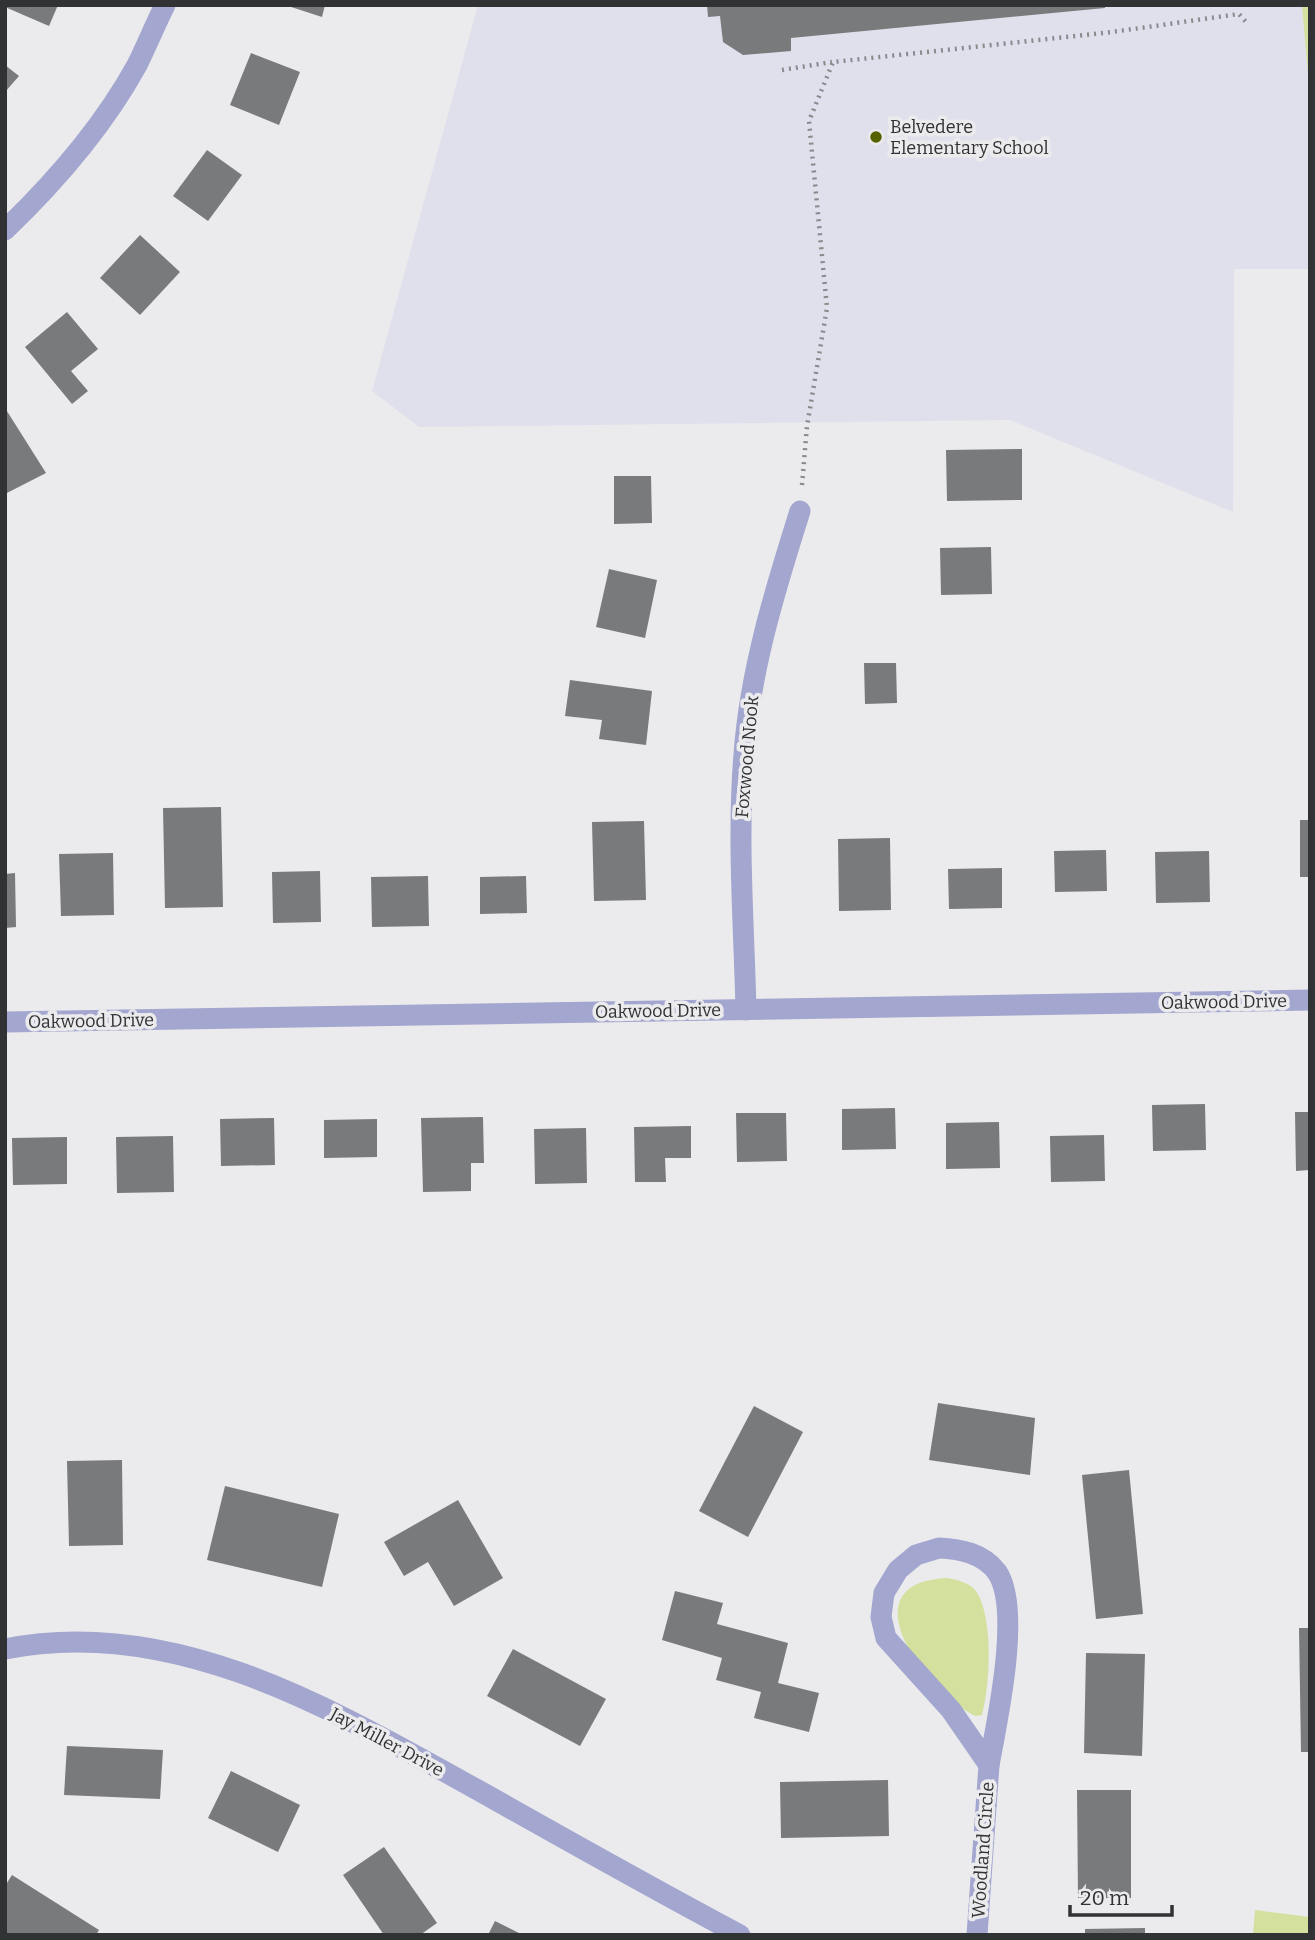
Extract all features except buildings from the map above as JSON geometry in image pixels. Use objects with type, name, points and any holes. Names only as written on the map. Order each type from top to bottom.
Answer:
[{"type":"street","points":[[5,230],[49,188],[99,126],[137,65],[165,5]]},
{"type":"street","name":"Foxwood Nook","points":[[746,1010],[742,827],[744,754],[762,641],[774,592],[800,511]]},
{"type":"street","name":"Oakwood Drive","points":[[5,1022],[1310,1000]]},
{"type":"street","name":"Woodland Circle","points":[[977,1935],[989,1765],[1007,1651],[1005,1593],[997,1572],[982,1558],[961,1549],[939,1548],[916,1555],[898,1570],[884,1593],[881,1617],[886,1638],[951,1710],[989,1765]]},
{"type":"street","name":"Jay Miller Drive","points":[[5,1649],[31,1644],[86,1641],[145,1647],[223,1666],[285,1690],[387,1740],[740,1935]]},
{"type":"path","points":[[782,70],[833,62],[1112,32],[1239,14],[1245,22]]},
{"type":"path","points":[[800,511],[807,426],[827,308],[809,121],[833,62]]},
{"type":"shaded area","name":"Belvedere Elementary School","points":[[478,5],[1310,5],[1310,269],[1234,269],[1233,512],[1010,420],[419,427],[372,391]]},
{"type":"green space","points":[[1302,5],[1310,5],[1309,87]]},
{"type":"green space","points":[[947,1578],[970,1585],[976,1591],[986,1618],[989,1652],[982,1715],[976,1716],[957,1704],[937,1686],[905,1641],[898,1618],[901,1599],[916,1584]]},
{"type":"green space","points":[[1255,1910],[1310,1917],[1310,1935],[1253,1935]]},
{"type":"place","name":"Belvedere Elementary School","points":[[876,137]]}]
